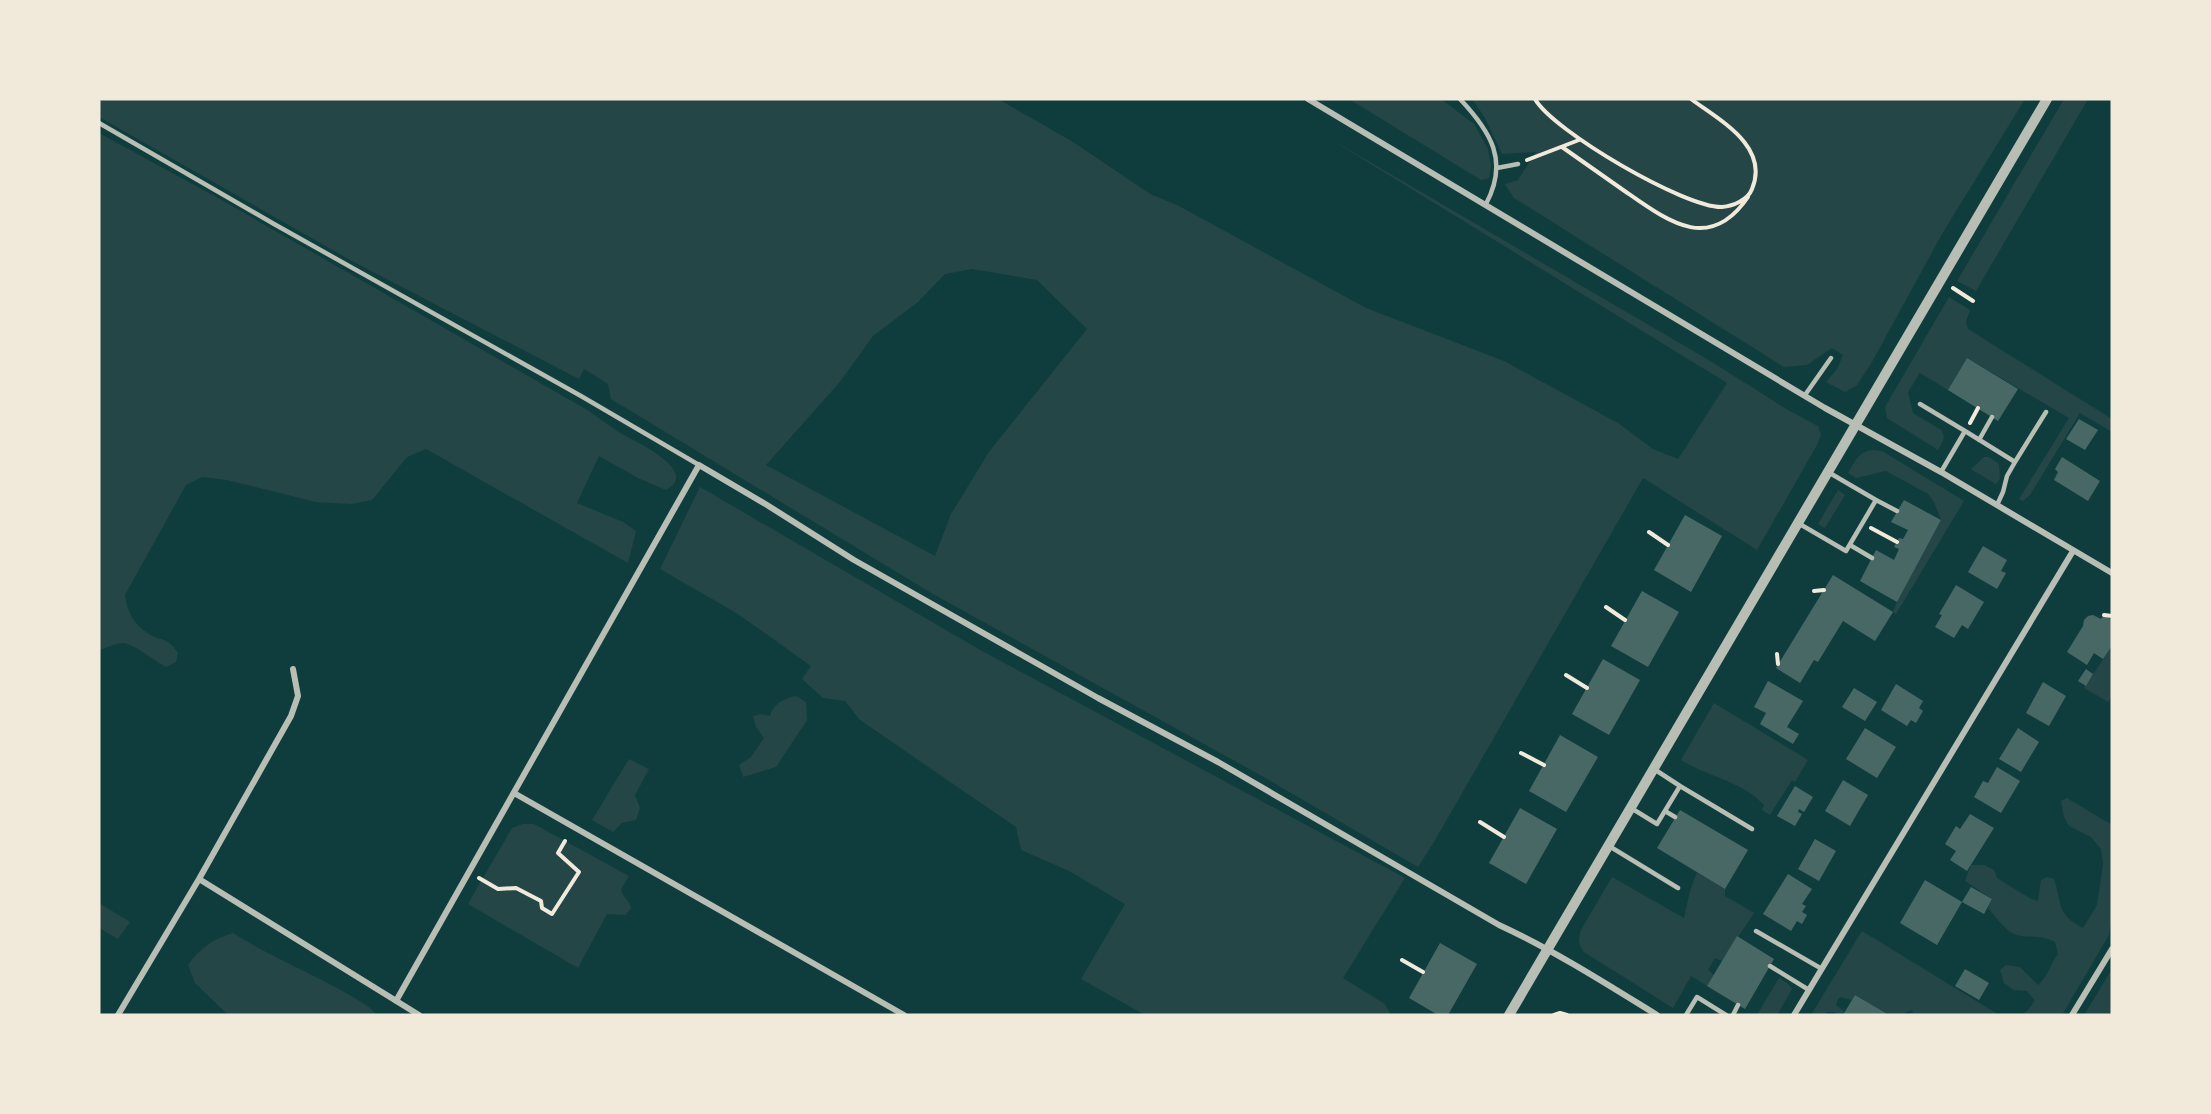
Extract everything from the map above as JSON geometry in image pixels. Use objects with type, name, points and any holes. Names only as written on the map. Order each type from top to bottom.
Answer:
[{"type":"street","points":[[1308,99],[1805,395],[2112,573]]},
{"type":"street","points":[[1509,1015],[2047,99]]},
{"type":"street","points":[[396,1001],[699,465],[854,560],[1008,648],[1218,762],[1499,925],[1548,949],[1657,1015]]},
{"type":"street","points":[[1794,1015],[2073,551]]},
{"type":"street","points":[[118,1015],[199,879],[296,706],[298,687],[293,669]]},
{"type":"street","points":[[514,793],[904,1015]]},
{"type":"street","points":[[199,879],[419,1015]]},
{"type":"street","points":[[2072,1015],[2112,949]]},
{"type":"lane","points":[[1460,99],[1474,114],[1491,141],[1497,156],[1495,183],[1486,204]]},
{"type":"lane","points":[[99,123],[699,465]]},
{"type":"lane","points":[[1497,168],[1518,164]]},
{"type":"lane","points":[[1805,395],[1831,358]]},
{"type":"lane","points":[[1920,404],[2015,462]]},
{"type":"lane","points":[[1997,505],[2007,476],[2046,411]]},
{"type":"lane","points":[[1979,440],[1992,417]]},
{"type":"lane","points":[[1941,472],[1965,431]]},
{"type":"lane","points":[[1828,472],[1897,511]]},
{"type":"lane","points":[[1798,523],[1846,551],[1876,500]]},
{"type":"lane","points":[[1850,545],[1872,558]]},
{"type":"lane","points":[[1654,769],[1752,829]]},
{"type":"lane","points":[[1631,808],[1657,824],[1680,786]]},
{"type":"lane","points":[[1665,811],[1675,817]]},
{"type":"lane","points":[[1609,846],[1678,888]]},
{"type":"lane","points":[[1756,931],[1822,969]]},
{"type":"lane","points":[[1770,966],[1809,990]]},
{"type":"lane","points":[[1686,1015],[1697,997],[1726,1015]]},
{"type":"lane","points":[[1733,1015],[1738,1005]]},
{"type":"path","points":[[1535,99],[1540,109],[1579,140],[1628,168],[1698,203],[1722,207],[1735,205],[1752,191]]},
{"type":"path","points":[[1562,147],[1662,218],[1685,226],[1703,228],[1724,223],[1737,213],[1752,191],[1755,179],[1754,160],[1749,146],[1736,132],[1691,99]]},
{"type":"path","points":[[1518,164],[1579,140]]},
{"type":"path","points":[[1941,280],[1972,301]]},
{"type":"path","points":[[1863,523],[1897,542]]},
{"type":"path","points":[[1649,532],[1668,544]]},
{"type":"path","points":[[1814,591],[1824,590]]},
{"type":"path","points":[[1606,607],[1625,620]]},
{"type":"path","points":[[2105,616],[2112,617]]},
{"type":"path","points":[[1777,654],[1778,664]]},
{"type":"path","points":[[1566,675],[1587,688]]},
{"type":"path","points":[[1521,753],[1544,765]]},
{"type":"path","points":[[1480,822],[1504,837]]},
{"type":"path","points":[[469,872],[498,889],[516,888],[541,901],[542,908],[552,914],[579,872],[558,853],[565,841]]},
{"type":"path","points":[[1402,960],[1423,972]]},
{"type":"path","points":[[1554,1015],[1560,1013],[1567,1015]]},
{"type":"shaded area","points":[[99,99],[998,99],[1073,142],[1150,194],[1177,205],[1366,308],[1504,361],[1618,423],[1653,449],[1678,459],[1727,383],[1327,137],[1712,362],[1788,410],[1818,426],[1821,435],[1757,550],[1643,478],[1418,867],[1262,776],[933,594],[611,399],[608,384],[584,369],[579,379],[352,261],[99,117]],"holes":[[[972,269],[1037,280],[1087,329],[989,452],[951,514],[935,556],[766,465],[839,383],[873,336],[918,302],[945,274]]]},
{"type":"shaded area","points":[[1349,99],[1441,99],[1474,124],[1488,149],[1491,166],[1489,178],[1481,180]]},
{"type":"shaded area","points":[[1472,99],[2025,99],[1942,234],[1872,362],[1857,385],[1845,392],[1826,382],[1837,369],[1843,355],[1832,348],[1807,365],[1784,367],[1514,198],[1505,184],[1518,180],[1536,152],[1502,154],[1485,118]]},
{"type":"shaded area","points":[[2064,99],[2088,99],[1976,291],[1957,281]]},
{"type":"shaded area","points":[[99,133],[218,198],[589,411],[620,433],[661,457],[676,474],[675,482],[666,490],[638,478],[599,456],[577,503],[623,522],[636,531],[628,563],[426,449],[407,457],[372,500],[351,504],[316,502],[227,480],[202,477],[186,485],[125,595],[134,621],[146,632],[170,643],[178,653],[176,662],[166,667],[139,649],[123,643],[99,650]]},
{"type":"shaded area","points":[[1949,297],[1970,310],[1966,322],[1968,329],[2112,419],[2112,432],[2080,413],[2030,495],[2023,501],[2019,499],[2069,418],[1967,358],[1948,390],[1920,373],[1908,392],[1913,413],[1943,433],[1943,440],[1938,450],[1887,418],[1885,407]]},
{"type":"shaded area","points":[[1873,450],[1882,451],[1964,501],[1896,614],[1893,612],[1897,602],[1941,520],[1928,494],[1886,471],[1856,478],[1848,473],[1861,455]]},
{"type":"shaded area","points":[[1984,457],[1989,457],[1999,464],[2000,479],[1996,484],[1971,469]]},
{"type":"shaded area","points":[[700,487],[982,651],[1405,878],[1343,978],[1385,1004],[1391,1015],[1145,1015],[1081,979],[1125,904],[1069,871],[1021,850],[1016,827],[860,720],[845,701],[823,698],[802,679],[811,666],[738,614],[660,569]]},
{"type":"shaded area","points":[[1838,490],[1845,495],[1825,528],[1818,524]]},
{"type":"shaded area","points":[[2112,646],[2112,696],[2108,702],[2084,688]]},
{"type":"shaded area","points":[[796,696],[806,702],[807,720],[776,767],[743,777],[739,765],[751,757],[764,738],[756,727],[753,716],[761,714],[770,716],[780,702]]},
{"type":"shaded area","points":[[1714,703],[1808,760],[1795,782],[1792,780],[1770,815],[1762,810],[1764,805],[1746,790],[1681,760]]},
{"type":"shaded area","points":[[629,759],[649,769],[635,795],[640,808],[636,820],[622,823],[613,832],[592,820]]},
{"type":"shaded area","points":[[2067,798],[2112,825],[2112,915],[2109,935],[2062,1015],[2020,1015],[2027,1011],[2035,1001],[2027,991],[2014,990],[2004,983],[2000,970],[2006,965],[2020,967],[2038,985],[2058,954],[2055,942],[2016,935],[2011,932],[1988,908],[1992,899],[1965,881],[1971,865],[1984,865],[1994,870],[1997,878],[2038,901],[2041,880],[2047,877],[2054,879],[2061,908],[2068,918],[2083,928],[2097,905],[2103,864],[2101,849],[2091,837],[2069,826],[2064,817],[2061,801]]},
{"type":"shaded area","points":[[523,824],[534,824],[629,876],[621,890],[631,908],[626,915],[607,914],[578,968],[468,904],[512,828]]},
{"type":"shaded area","points":[[1697,872],[1725,889],[1725,896],[1754,913],[1722,961],[1715,958],[1708,970],[1714,975],[1707,986],[1691,976],[1673,1008],[1584,952],[1579,942],[1581,930],[1612,877],[1684,918]]},
{"type":"shaded area","points":[[99,903],[130,922],[118,939],[99,928]]},
{"type":"shaded area","points":[[1862,931],[1999,1015],[1909,1015],[1913,1012],[1912,1010],[1906,1012],[1905,1015],[1889,1015],[1855,995],[1852,1000],[1841,997],[1838,999],[1836,1005],[1845,1012],[1843,1015],[1826,1012],[1826,1015],[1811,1015]]},
{"type":"shaded area","points":[[233,933],[346,993],[367,1005],[377,1015],[228,1015],[195,983],[188,965],[208,945]]},
{"type":"shaded area","points":[[2112,969],[2112,1015],[2084,1015]]},
{"type":"shaded area","points":[[1779,978],[1792,989],[1777,1015],[1757,1015]]},
{"type":"building","points":[[1967,358],[2018,389],[1998,421],[1948,390]]},
{"type":"building","points":[[2079,419],[2098,430],[2085,450],[2066,439]]},
{"type":"building","points":[[2062,457],[2100,481],[2088,501],[2054,480],[2058,472],[2055,469]]},
{"type":"building","points":[[1904,500],[1941,520],[1897,602],[1860,581],[1876,550],[1894,560],[1899,549],[1894,547],[1899,538],[1903,539],[1908,530],[1891,522]]},
{"type":"building","points":[[1685,515],[1722,536],[1691,592],[1654,570]]},
{"type":"building","points":[[1983,546],[2007,560],[2001,571],[2006,573],[1997,589],[1968,572]]},
{"type":"building","points":[[1833,575],[1893,612],[1875,641],[1843,621],[1818,662],[1814,660],[1800,683],[1776,668]]},
{"type":"building","points":[[1956,585],[1984,602],[1968,629],[1962,625],[1954,638],[1935,627],[1942,615],[1939,614]]},
{"type":"building","points":[[1642,591],[1679,612],[1648,667],[1611,646]]},
{"type":"building","points":[[2093,615],[2101,619],[2104,615],[2112,620],[2112,646],[2103,659],[2094,653],[2087,665],[2067,652],[2083,626],[2084,620]]},
{"type":"building","points":[[1603,659],[1640,680],[1609,735],[1572,714]]},
{"type":"building","points":[[2086,669],[2093,674],[2086,686],[2078,681]]},
{"type":"building","points":[[1768,681],[1803,701],[1787,727],[1799,734],[1793,744],[1760,724],[1766,713],[1754,707]]},
{"type":"building","points":[[2043,682],[2066,696],[2049,726],[2026,713]]},
{"type":"building","points":[[1896,684],[1923,701],[1919,708],[1923,711],[1916,723],[1911,720],[1907,726],[1881,710]]},
{"type":"building","points":[[1854,688],[1877,702],[1865,721],[1842,707]]},
{"type":"building","points":[[1865,728],[1896,747],[1877,778],[1846,759]]},
{"type":"building","points":[[2018,728],[2039,742],[2021,772],[1999,759]]},
{"type":"building","points":[[1560,735],[1598,757],[1566,812],[1529,791]]},
{"type":"building","points":[[1997,767],[2020,781],[2001,813],[1974,797],[1983,781],[1988,783]]},
{"type":"building","points":[[1843,780],[1868,795],[1850,826],[1825,811]]},
{"type":"building","points":[[1795,786],[1813,797],[1804,812],[1799,809],[1798,812],[1802,814],[1795,826],[1777,816]]},
{"type":"building","points":[[1520,808],[1557,829],[1526,884],[1489,863]]},
{"type":"building","points":[[1680,810],[1748,850],[1725,889],[1657,848]]},
{"type":"building","points":[[1970,814],[1994,828],[1967,871],[1950,860],[1956,851],[1945,844],[1956,826],[1960,829]]},
{"type":"building","points":[[1815,839],[1836,851],[1819,881],[1798,869]]},
{"type":"building","points":[[1788,874],[1812,889],[1802,904],[1806,906],[1802,912],[1807,915],[1802,924],[1797,921],[1791,931],[1763,914]]},
{"type":"building","points":[[1925,880],[1962,902],[1937,945],[1900,923]]},
{"type":"building","points":[[1971,887],[1992,899],[1984,914],[1962,902]]},
{"type":"building","points":[[1737,936],[1774,959],[1745,1009],[1707,986]]},
{"type":"building","points":[[1440,943],[1477,964],[1448,1015],[1438,1015],[1409,998]]},
{"type":"building","points":[[1965,969],[1989,983],[1979,1000],[1955,986]]},
{"type":"building","points":[[1855,995],[1889,1015],[1843,1015]]}]
